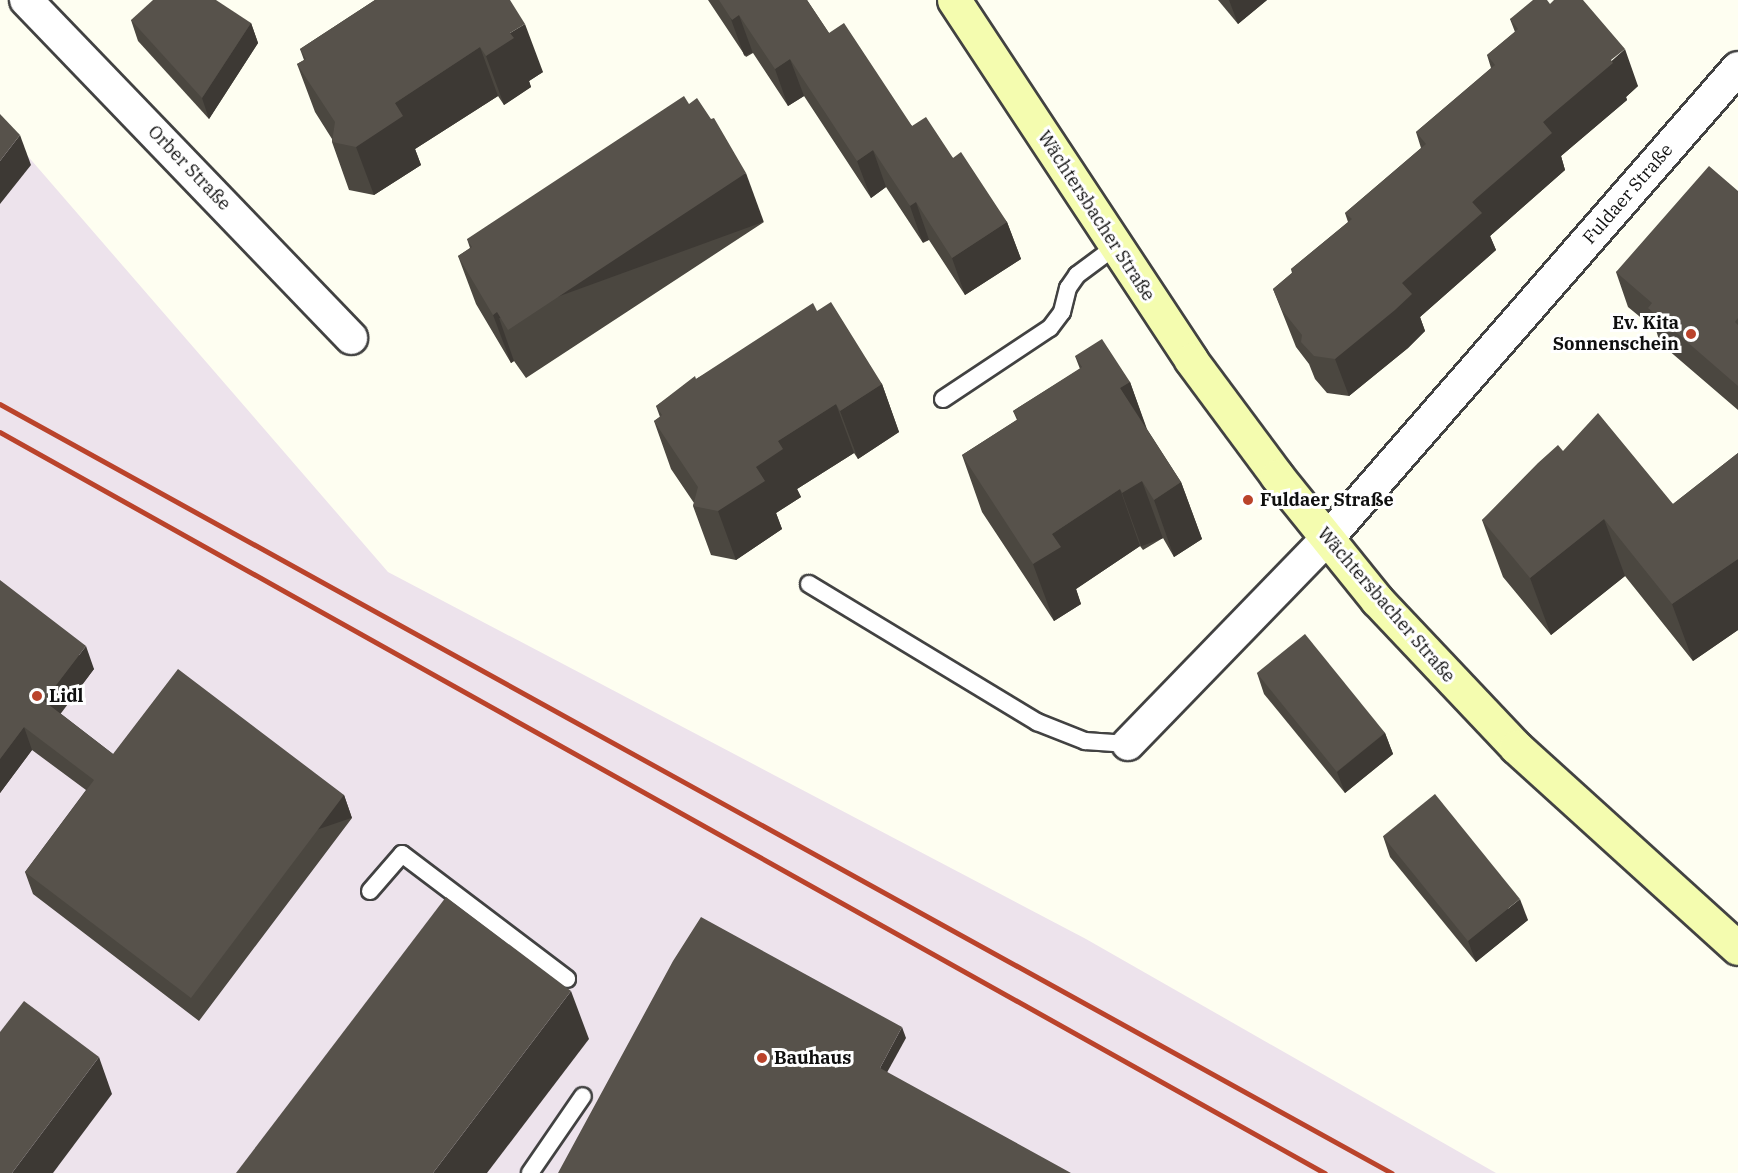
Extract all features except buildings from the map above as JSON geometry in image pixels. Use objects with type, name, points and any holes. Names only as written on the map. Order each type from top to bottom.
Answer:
[{"type":"street","name":"Orber Straße","points":[[26,0],[351,338]]},
{"type":"street","name":"Wächtersbacher Straße","points":[[954,0],[1191,360],[1327,539],[1441,671],[1516,747],[1738,948]]},
{"type":"street","name":"Fuldaer Straße","points":[[1128,744],[1327,539],[1738,68]]},
{"type":"lane","points":[[943,399],[1050,328],[1062,312],[1068,288],[1077,275],[1116,246]]},
{"type":"lane","points":[[809,584],[1037,722],[1085,741],[1128,744]]},
{"type":"lane","points":[[370,891],[402,854],[567,979]]},
{"type":"lane","points":[[530,1173],[584,1096]]},
{"type":"shaded area","points":[[0,124],[388,572],[1086,939],[1496,1173],[0,1173]]},
{"type":"railway","points":[[0,404],[1392,1173]]},
{"type":"railway","points":[[0,432],[1325,1173]]},
{"type":"place","name":"Ev. Kita Sonnenschein","points":[[1691,334]]},
{"type":"place","name":"Fuldaer Straße","points":[[1248,500]]},
{"type":"place","name":"Lidl","points":[[37,696]]},
{"type":"place","name":"Bauhaus","points":[[762,1058]]}]
